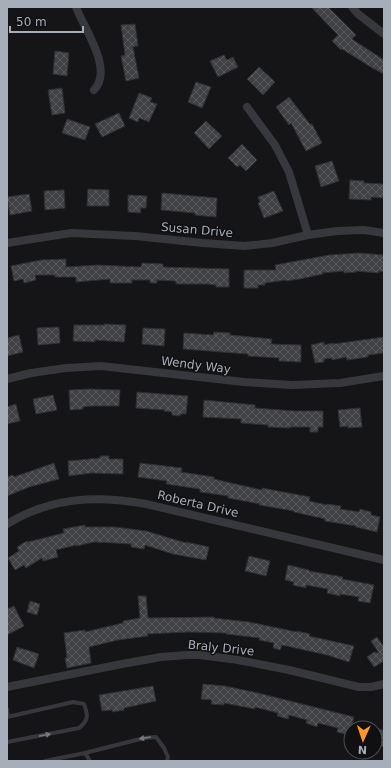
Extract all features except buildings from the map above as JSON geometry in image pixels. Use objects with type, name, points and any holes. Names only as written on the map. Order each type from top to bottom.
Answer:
[{"type":"street","points":[[76,7],[100,61],[101,77],[94,90]]},
{"type":"street","points":[[352,7],[358,14],[384,34]]},
{"type":"street","points":[[248,107],[275,145],[289,172],[308,235]]},
{"type":"street","name":"Susan Drive","points":[[7,243],[71,233],[135,236],[203,244],[244,246],[272,243],[308,235],[350,230],[384,233]]},
{"type":"street","name":"Wendy Way","points":[[7,379],[31,373],[66,368],[101,366],[244,382],[292,385],[340,383],[384,376]]},
{"type":"street","name":"Roberta Drive","points":[[7,524],[40,508],[72,500],[96,498],[121,499],[384,560]]},
{"type":"street","name":"Braly Drive","points":[[7,687],[161,657],[187,655],[200,655],[238,660],[289,670],[359,688],[384,684]]},
{"type":"lane","points":[[7,709],[8,717],[73,702],[84,704],[88,714],[85,723],[79,728],[7,742]]},
{"type":"lane","points":[[45,761],[85,753],[144,738],[156,737],[164,748],[168,757],[167,761]]},
{"type":"lane","points":[[85,753],[90,761]]}]
